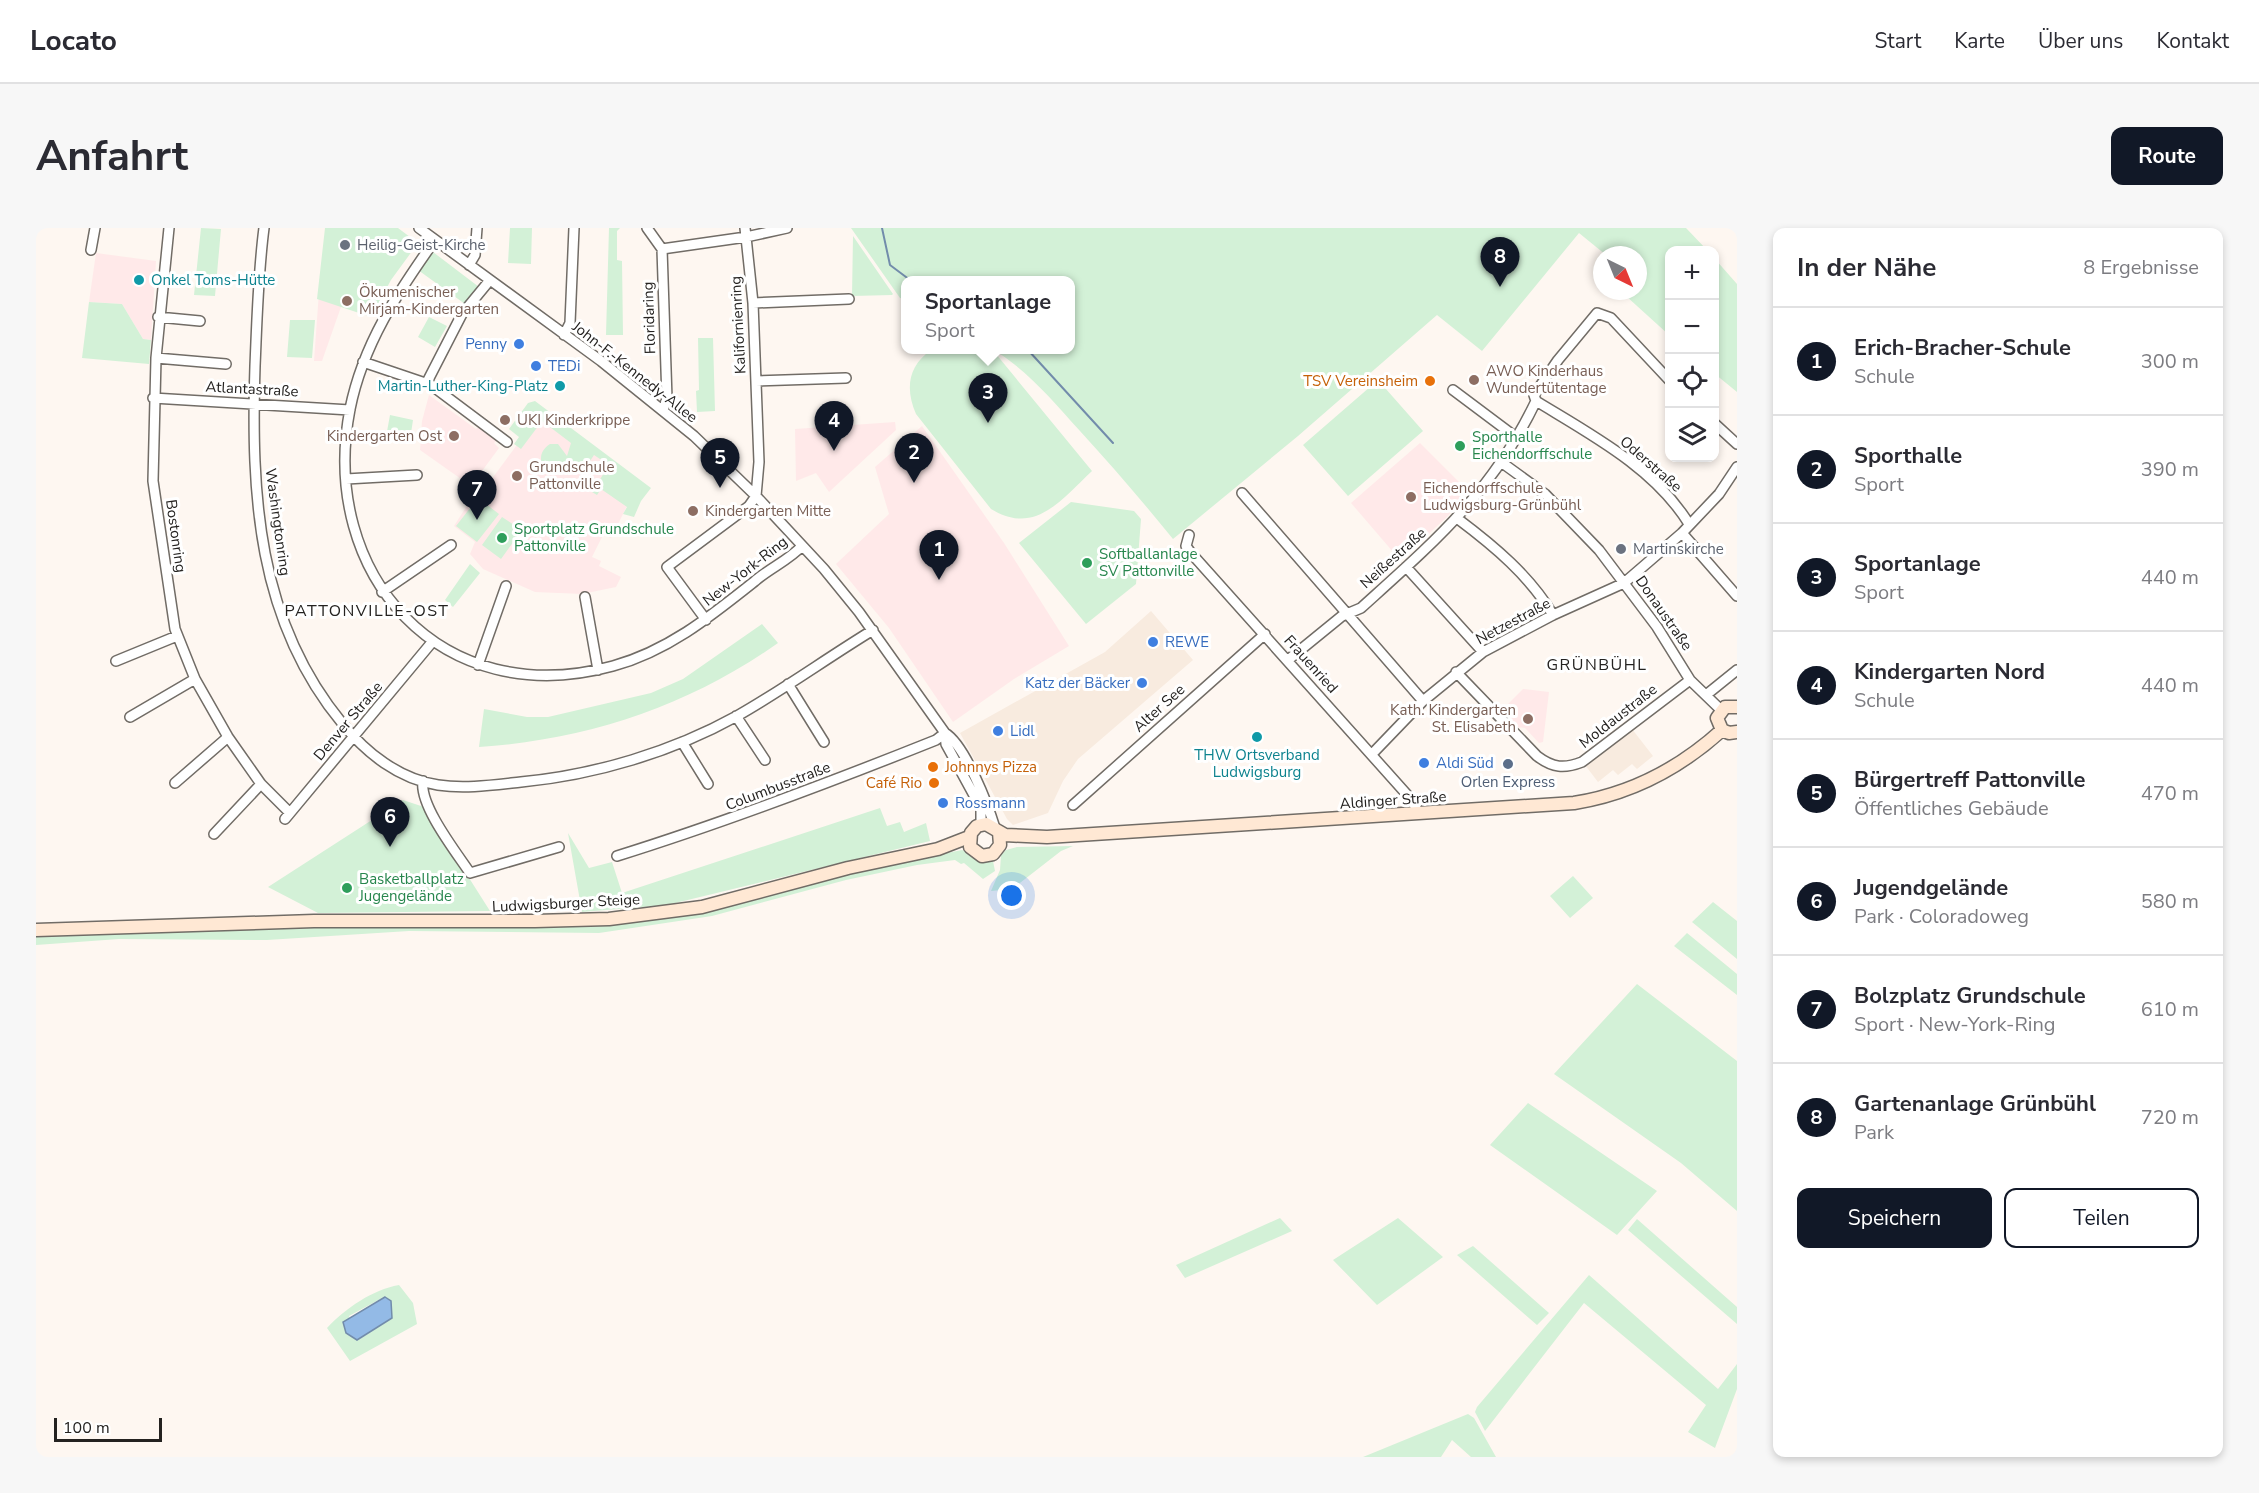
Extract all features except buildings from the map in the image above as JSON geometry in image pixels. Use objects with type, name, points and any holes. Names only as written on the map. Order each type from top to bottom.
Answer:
[{"type":"main road","points":[[1737,707],[1729,706],[1721,710],[1717,718],[1722,730],[1729,733],[1737,732]]},
{"type":"main road","name":"Aldinger Straße","points":[[998,835],[1047,837],[1539,807],[1605,797],[1656,778],[1682,763],[1722,730]]},
{"type":"main road","points":[[981,825],[998,835],[996,852],[987,856],[973,851],[938,849],[969,837],[974,829],[981,825]]},
{"type":"main road","points":[[969,837],[973,851]]},
{"type":"main road","name":"Ludwigsburger Steige","points":[[36,930],[314,921],[609,919],[702,906],[938,849]]},
{"type":"street","points":[[90,250],[95,228]]},
{"type":"street","name":"Bostonring","points":[[169,228],[158,317],[153,398],[153,481],[177,636],[195,679],[228,737],[287,816]]},
{"type":"street","name":"Washingtonring","points":[[264,228],[254,404],[255,478],[267,568],[279,613],[303,668],[324,701],[354,737],[385,763],[402,774],[423,781],[456,787],[535,781],[597,769],[682,742],[736,716],[873,630]]},
{"type":"street","name":"John-F.-Kennedy-Allee","points":[[419,228],[663,410],[756,496],[873,630],[945,732],[952,738],[982,789],[998,835]]},
{"type":"street","points":[[469,265],[475,255],[477,228]]},
{"type":"street","points":[[564,335],[570,324],[574,228]]},
{"type":"street","points":[[647,228],[662,249],[745,232],[787,228]]},
{"type":"street","name":"Kalifornienring","points":[[745,232],[753,303],[759,462],[756,496]]},
{"type":"street","name":"New-York-Ring","points":[[435,240],[402,286],[363,362],[350,410],[346,478],[347,494],[357,539],[382,592],[402,615],[433,642],[478,665],[502,671],[540,674],[598,670],[632,660],[660,648],[706,620],[802,546]]},
{"type":"street","name":"Floridaring","points":[[662,249],[667,399],[663,410]]},
{"type":"street","points":[[426,384],[462,314],[490,280]]},
{"type":"street","points":[[753,303],[849,299]]},
{"type":"street","name":"Neißestraße","points":[[1288,660],[1342,616],[1361,608],[1458,519],[1517,438],[1536,401],[1534,395],[1558,360],[1597,313],[1611,318],[1665,376]]},
{"type":"street","points":[[158,317],[201,321]]},
{"type":"street","points":[[156,358],[226,364]]},
{"type":"street","points":[[363,362],[426,384],[507,442]]},
{"type":"street","points":[[756,381],[846,378]]},
{"type":"street","points":[[1453,390],[1517,438]]},
{"type":"street","name":"Atlantastraße","points":[[153,398],[350,410]]},
{"type":"street","name":"Oderstraße","points":[[1536,401],[1629,462],[1669,498],[1689,524]]},
{"type":"street","points":[[1719,428],[1737,444]]},
{"type":"street","name":"Donaustraße","points":[[1501,462],[1545,494],[1599,550],[1657,627],[1690,680],[1721,710]]},
{"type":"street","points":[[1737,467],[1719,494],[1682,533],[1737,596]]},
{"type":"street","points":[[346,478],[417,475]]},
{"type":"street","points":[[1242,493],[1423,701]]},
{"type":"street","name":"New-York-Ring","points":[[706,620],[667,567],[749,506],[756,496]]},
{"type":"street","points":[[1458,519],[1507,560],[1546,602],[1553,615]]},
{"type":"street","name":"Netzestraße","points":[[1371,754],[1423,701],[1483,652],[1553,615],[1624,583],[1682,533]]},
{"type":"street","name":"Frauenried","points":[[1189,535],[1186,546],[1191,553],[1410,798],[1419,813]]},
{"type":"street","points":[[382,592],[451,545]]},
{"type":"street","points":[[1406,567],[1483,652]]},
{"type":"street","points":[[478,665],[506,586]]},
{"type":"street","points":[[585,597],[598,670]]},
{"type":"street","name":"Alter See","points":[[1073,805],[1265,634]]},
{"type":"street","points":[[116,661],[177,636]]},
{"type":"street","name":"Denver Straße","points":[[287,816],[433,642]]},
{"type":"street","points":[[1706,695],[1737,670]]},
{"type":"street","name":"Moldaustraße","points":[[1456,672],[1537,756],[1547,763],[1568,768],[1582,762],[1690,680]]},
{"type":"street","points":[[130,717],[195,679]]},
{"type":"street","points":[[788,684],[824,742]]},
{"type":"street","points":[[736,716],[765,760]]},
{"type":"street","name":"John-F.-Kennedy-Allee","points":[[945,732],[946,744],[981,808],[981,825]]},
{"type":"street","name":"Columbusstraße","points":[[617,856],[770,805],[936,740],[945,732]]},
{"type":"street","points":[[175,783],[228,737]]},
{"type":"street","points":[[682,742],[708,784]]},
{"type":"street","points":[[423,781],[421,791],[429,807],[470,873],[559,847]]},
{"type":"street","points":[[214,834],[261,784]]},
{"type":"shaded area","points":[[96,253],[156,261],[151,340],[143,339],[122,304],[89,302]]},
{"type":"shaded area","points":[[320,278],[342,304],[322,361],[314,361]]},
{"type":"shaded area","points":[[429,395],[476,429],[480,425],[498,439],[494,443],[499,448],[471,486],[420,450],[422,421]]},
{"type":"shaded area","points":[[541,412],[638,484],[611,538],[603,535],[592,557],[601,561],[599,566],[621,577],[616,587],[582,594],[535,592],[483,569],[470,554],[475,542],[454,526],[475,493],[480,495]]},
{"type":"shaded area","points":[[895,422],[896,430],[829,492],[816,473],[796,481],[795,429]]},
{"type":"shaded area","points":[[922,426],[1004,543],[1069,646],[1014,679],[953,722],[889,628],[836,564],[889,514],[875,467]]},
{"type":"shaded area","name":"Eichendorffschule Ludwigsburg-Grünbühl","points":[[1420,443],[1468,491],[1448,516],[1400,560],[1351,503]]},
{"type":"shaded area","points":[[1151,611],[1193,660],[1078,759],[1063,781],[1048,813],[1013,825],[1007,819],[960,733],[1105,652]]},
{"type":"shaded area","name":"Kath. Kindergarten St. Elisabeth","points":[[1523,689],[1549,692],[1543,742],[1539,743],[1525,728],[1517,727],[1501,711]]},
{"type":"shaded area","points":[[1632,729],[1653,756],[1637,769],[1632,764],[1618,775],[1613,770],[1598,782],[1585,765]]},
{"type":"green space","points":[[201,228],[221,229],[215,296],[194,295]]},
{"type":"green space","points":[[325,228],[398,228],[418,243],[391,280],[371,317],[317,299]]},
{"type":"green space","points":[[510,228],[532,228],[531,264],[508,263]]},
{"type":"green space","points":[[609,228],[620,228],[617,231],[617,260],[622,261],[623,335],[606,335]]},
{"type":"green space","points":[[851,228],[1686,228],[1703,246],[1665,246],[1665,331],[1630,300],[1647,300],[1647,246],[1595,246],[1579,233],[1482,351],[1437,315],[1298,436],[1173,539],[1050,398],[1018,367],[1000,354],[1075,354],[1075,276],[901,276],[901,298]]},
{"type":"green space","points":[[853,236],[893,294],[892,295],[852,296]]},
{"type":"green space","points":[[433,252],[479,287],[465,304],[418,270]]},
{"type":"green space","points":[[1719,264],[1737,284],[1737,392],[1719,377]]},
{"type":"green space","points":[[89,302],[122,304],[143,339],[151,340],[149,364],[82,358]]},
{"type":"green space","points":[[429,317],[447,326],[435,347],[418,337]]},
{"type":"green space","points":[[290,320],[315,320],[312,358],[287,357]]},
{"type":"green space","points":[[698,338],[713,338],[715,411],[697,412]]},
{"type":"green space","points":[[926,354],[996,354],[1092,471],[1058,503],[1034,516],[1021,519],[991,509],[916,414],[910,396],[910,387],[913,371]]},
{"type":"green space","points":[[1378,380],[1423,431],[1348,496],[1303,445]]},
{"type":"green space","points":[[535,401],[651,488],[641,501],[634,517],[623,514],[627,507],[601,489],[597,495],[592,492],[609,465],[594,455],[584,470],[568,458],[567,466],[560,474],[551,475],[545,472],[541,456],[546,447],[550,444],[558,444],[567,456],[571,443],[542,421],[521,449],[514,444],[519,437],[509,429],[528,403]]},
{"type":"green space","points":[[390,415],[413,420],[410,440],[386,437]]},
{"type":"green space","points":[[478,498],[499,514],[477,542],[456,526]]},
{"type":"green space","name":"Softballanlage SV Pattonville","points":[[1071,502],[1134,511],[1141,519],[1136,584],[1086,624],[1019,543]]},
{"type":"green space","name":"Sportplatz Grundschule Pattonville","points":[[502,517],[522,530],[501,559],[482,545]]},
{"type":"green space","points":[[470,564],[480,573],[453,607],[445,600]]},
{"type":"green space","points":[[762,624],[778,643],[709,685],[673,702],[598,728],[559,737],[479,747],[484,709],[527,717],[548,717],[651,693],[683,679]]},
{"type":"green space","points":[[403,800],[424,807],[490,911],[318,913],[268,887]]},
{"type":"green space","points":[[880,808],[887,826],[900,822],[904,832],[926,823],[930,841],[667,905],[582,912],[568,833],[589,868],[612,862],[622,893]]},
{"type":"green space","points":[[1073,846],[1061,851],[1012,889],[991,891],[1000,870],[1001,855],[1006,850],[1017,847]]},
{"type":"green space","points":[[962,850],[993,861],[995,871],[983,879],[964,863],[961,864],[955,860],[917,865],[846,880],[712,916],[599,933],[409,931],[267,940],[119,939],[36,945],[36,935],[160,928],[610,921]]},
{"type":"green space","points":[[1573,876],[1593,898],[1570,918],[1550,896]]},
{"type":"green space","points":[[1713,902],[1737,921],[1737,959],[1692,922]]},
{"type":"green space","points":[[1687,933],[1737,974],[1737,995],[1674,946]]},
{"type":"green space","points":[[1637,984],[1737,1061],[1737,1211],[1681,1163],[1554,1074]]},
{"type":"green space","points":[[1528,1103],[1657,1191],[1617,1235],[1490,1145]]},
{"type":"green space","points":[[1280,1218],[1292,1231],[1185,1278],[1176,1265]]},
{"type":"green space","points":[[1398,1218],[1443,1257],[1377,1305],[1333,1260]]},
{"type":"green space","points":[[1637,1219],[1737,1307],[1737,1324],[1628,1230]]},
{"type":"green space","points":[[1473,1246],[1549,1313],[1537,1325],[1457,1255]]},
{"type":"green space","points":[[1589,1275],[1718,1389],[1737,1364],[1737,1389],[1715,1448],[1688,1432],[1706,1405],[1584,1303],[1485,1431],[1475,1412],[1477,1407]]},
{"type":"green space","points":[[399,1285],[413,1303],[417,1324],[350,1361],[327,1328],[360,1301],[389,1287]],"holes":[[[384,1297],[392,1318],[358,1340],[349,1316]]]},
{"type":"green space","points":[[1468,1414],[1474,1418],[1496,1457],[1471,1457],[1452,1440],[1441,1457],[1363,1457]]},
{"type":"water","points":[[385,1297],[391,1301],[392,1318],[357,1340],[346,1333],[343,1322]]},
{"type":"waterway","points":[[882,228],[890,265],[905,276]]},
{"type":"waterway","points":[[1032,354],[1113,443]]},
{"type":"place","name":"Heilig-Geist-Kirche","points":[[345,245]]},
{"type":"place","name":"Onkel Toms-Hütte","points":[[139,280]]},
{"type":"place","name":"Gartenanlage Grünbühl","points":[[1500,287]]},
{"type":"place","name":"Ökumenischer Mirjam-Kindergarten","points":[[347,301]]},
{"type":"place","name":"Penny","points":[[519,344]]},
{"type":"place","name":"TEDi","points":[[536,366]]},
{"type":"place","name":"AWO Kinderhaus Wundertütentage","points":[[1474,380]]},
{"type":"place","name":"TSV Vereinsheim","points":[[1430,381]]},
{"type":"place","name":"Martin-Luther-King-Platz","points":[[560,386]]},
{"type":"place","name":"UKI Kinderkrippe","points":[[505,420]]},
{"type":"place","name":"Sportanlage","points":[[988,423]]},
{"type":"place","name":"Kindergarten Ost","points":[[454,436]]},
{"type":"place","name":"Sporthalle Eichendorffschule","points":[[1460,446]]},
{"type":"place","name":"Kindergarten Nord","points":[[834,451]]},
{"type":"place","name":"Grundschule Pattonville","points":[[517,476]]},
{"type":"place","name":"Sporthalle","points":[[914,483]]},
{"type":"place","name":"Bürgertreff Pattonville","points":[[720,488]]},
{"type":"place","name":"Eichendorffschule Ludwigsburg-Grünbühl","points":[[1411,497]]},
{"type":"place","name":"Kindergarten Mitte","points":[[693,511]]},
{"type":"place","name":"Bolzplatz Grundschule","points":[[477,520]]},
{"type":"place","name":"Sportplatz Grundschule Pattonville","points":[[502,538]]},
{"type":"place","name":"Martinskirche","points":[[1621,549]]},
{"type":"place","name":"Softballanlage SV Pattonville","points":[[1087,563]]},
{"type":"place","name":"Erich-Bracher-Schule","points":[[939,580]]},
{"type":"place","name":"REWE","points":[[1153,642]]},
{"type":"place","name":"Katz der Bäcker","points":[[1142,683]]},
{"type":"place","name":"Kath. Kindergarten St. Elisabeth","points":[[1528,719]]},
{"type":"place","name":"Lidl","points":[[998,731]]},
{"type":"place","name":"THW Ortsverband Ludwigsburg","points":[[1257,737]]},
{"type":"place","name":"Aldi Süd","points":[[1424,763]]},
{"type":"place","name":"Orlen Express","points":[[1508,764]]},
{"type":"place","name":"Johnnys Pizza","points":[[933,767]]},
{"type":"place","name":"Café Rio","points":[[934,783]]},
{"type":"place","name":"Rossmann","points":[[943,803]]},
{"type":"place","name":"Jugendgelände","points":[[390,847]]},
{"type":"place","name":"Basketballplatz Jugengelände","points":[[347,888]]},
{"type":"district","name":"PATTONVILLE-OST","points":[[367,611]]},
{"type":"district","name":"GRÜNBÜHL","points":[[1597,665]]}]
